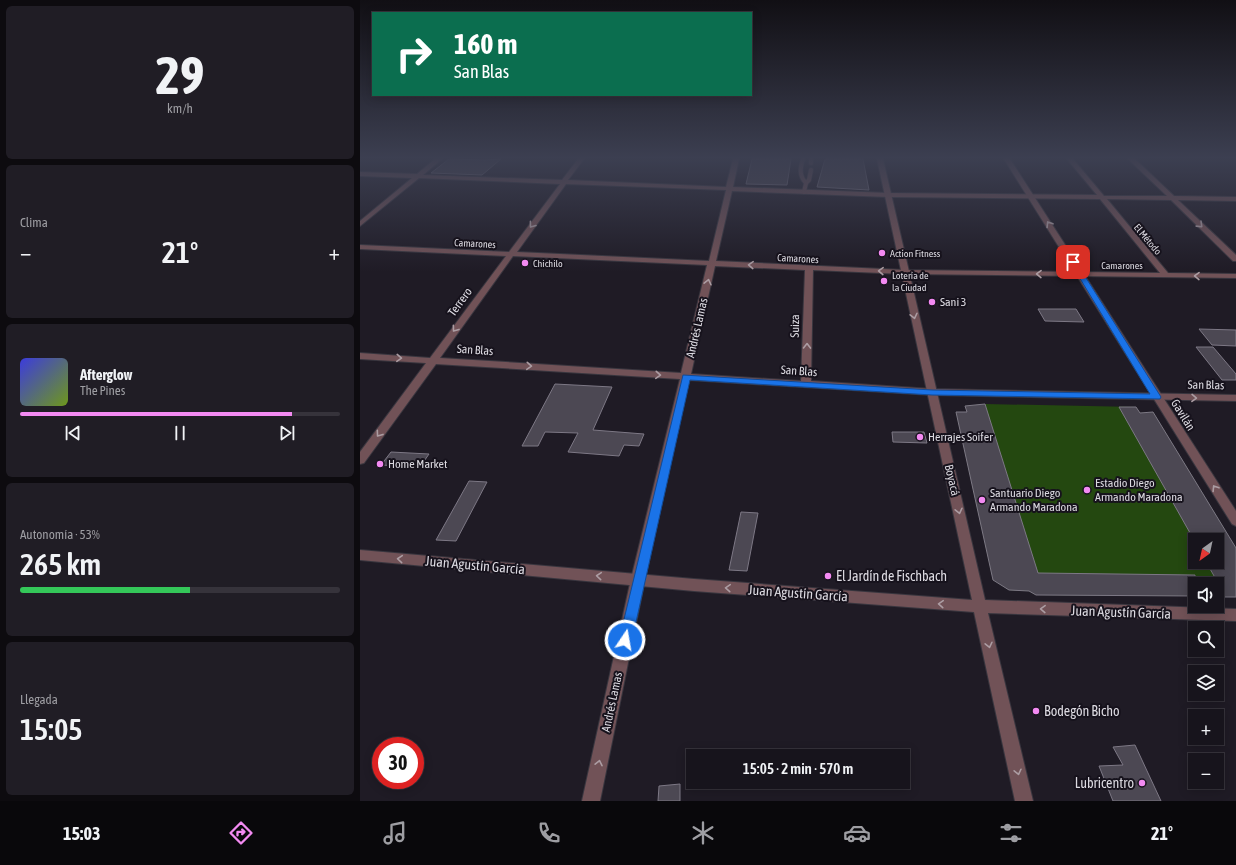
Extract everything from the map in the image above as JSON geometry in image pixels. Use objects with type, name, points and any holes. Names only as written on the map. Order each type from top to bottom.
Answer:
[{"type":"street","points":[[360,224],[393,196]]},
{"type":"street","name":"Terrero","points":[[360,460],[553,196]]},
{"type":"street","name":"Andrés Lamas","points":[[591,801],[638,579],[728,196]]},
{"type":"street","name":"Boyacá","points":[[888,196],[904,272],[1024,801]]},
{"type":"street","points":[[987,196],[1236,199]]},
{"type":"street","points":[[1171,196],[1236,259]]},
{"type":"street","name":"Gavilán","points":[[1032,197],[1236,521]]},
{"type":"street","name":"El Método","points":[[1101,198],[1166,275]]},
{"type":"street","name":"Camarones","points":[[360,247],[904,272],[1236,276]]},
{"type":"street","name":"Suiza","points":[[806,385],[809,268]]},
{"type":"street","name":"San Blas","points":[[360,356],[932,392],[1236,398]]},
{"type":"street","name":"Juan Agustín García","points":[[360,555],[980,607],[1236,616]]},
{"type":"green space","name":"Estadio Diego Armando Maradona","points":[[985,404],[1136,407],[1140,413],[1153,412],[1236,548],[1236,597],[1224,589],[1224,577],[1188,577],[1188,596],[1036,595],[1029,591],[1009,590],[993,580],[956,412],[967,412],[965,406]]},
{"type":"building","points":[[1038,309],[1076,309],[1084,322],[1045,321]]},
{"type":"building","points":[[1199,329],[1236,330],[1236,346],[1212,345]]},
{"type":"building","points":[[1196,347],[1213,347],[1236,374],[1236,380],[1222,380]]},
{"type":"building","points":[[555,384],[612,387],[593,430],[644,434],[639,446],[624,445],[619,456],[568,452],[578,433],[545,432],[538,446],[522,446]]},
{"type":"building","points":[[985,404],[1038,573],[1195,575],[1195,577],[1188,577],[1188,596],[1036,595],[1029,591],[1009,590],[993,580],[956,412],[967,412],[965,406]]},
{"type":"building","points":[[1119,407],[1136,407],[1140,413],[1153,412],[1236,548],[1236,597],[1224,597],[1224,577],[1215,577],[1210,569],[1224,569],[1224,533],[1190,533]]},
{"type":"building","points":[[892,432],[924,432],[927,443],[893,442]]},
{"type":"building","points":[[391,452],[429,454],[420,467],[381,465]]},
{"type":"building","points":[[469,481],[487,482],[456,541],[436,540]]},
{"type":"building","points":[[741,512],[758,513],[747,571],[729,570]]},
{"type":"building","points":[[1135,745],[1161,801],[1113,801],[1099,766],[1123,765],[1113,747]]},
{"type":"building","points":[[680,784],[680,801],[658,801],[659,786]]},
{"type":"place","name":"Action Fitness","points":[[882,253]]},
{"type":"place","name":"Chichilo","points":[[525,263]]},
{"type":"place","name":"Lotería de la Ciudad","points":[[884,281]]},
{"type":"place","name":"Sani 3","points":[[932,302]]},
{"type":"place","name":"Herrajes Soifer","points":[[920,437]]},
{"type":"place","name":"Home Market","points":[[380,464]]},
{"type":"place","name":"Estadio Diego Armando Maradona","points":[[1087,490]]},
{"type":"place","name":"Santuario Diego Armando Maradona","points":[[982,500]]},
{"type":"place","name":"El Jardín de Fischbach","points":[[828,576]]},
{"type":"place","name":"Bodegón Bicho","points":[[1036,711]]},
{"type":"place","name":"Lubricentro","points":[[1142,783]]},
{"type":"route","points":[[625,640],[686,377],[932,392],[1157,397],[1073,262]]}]
